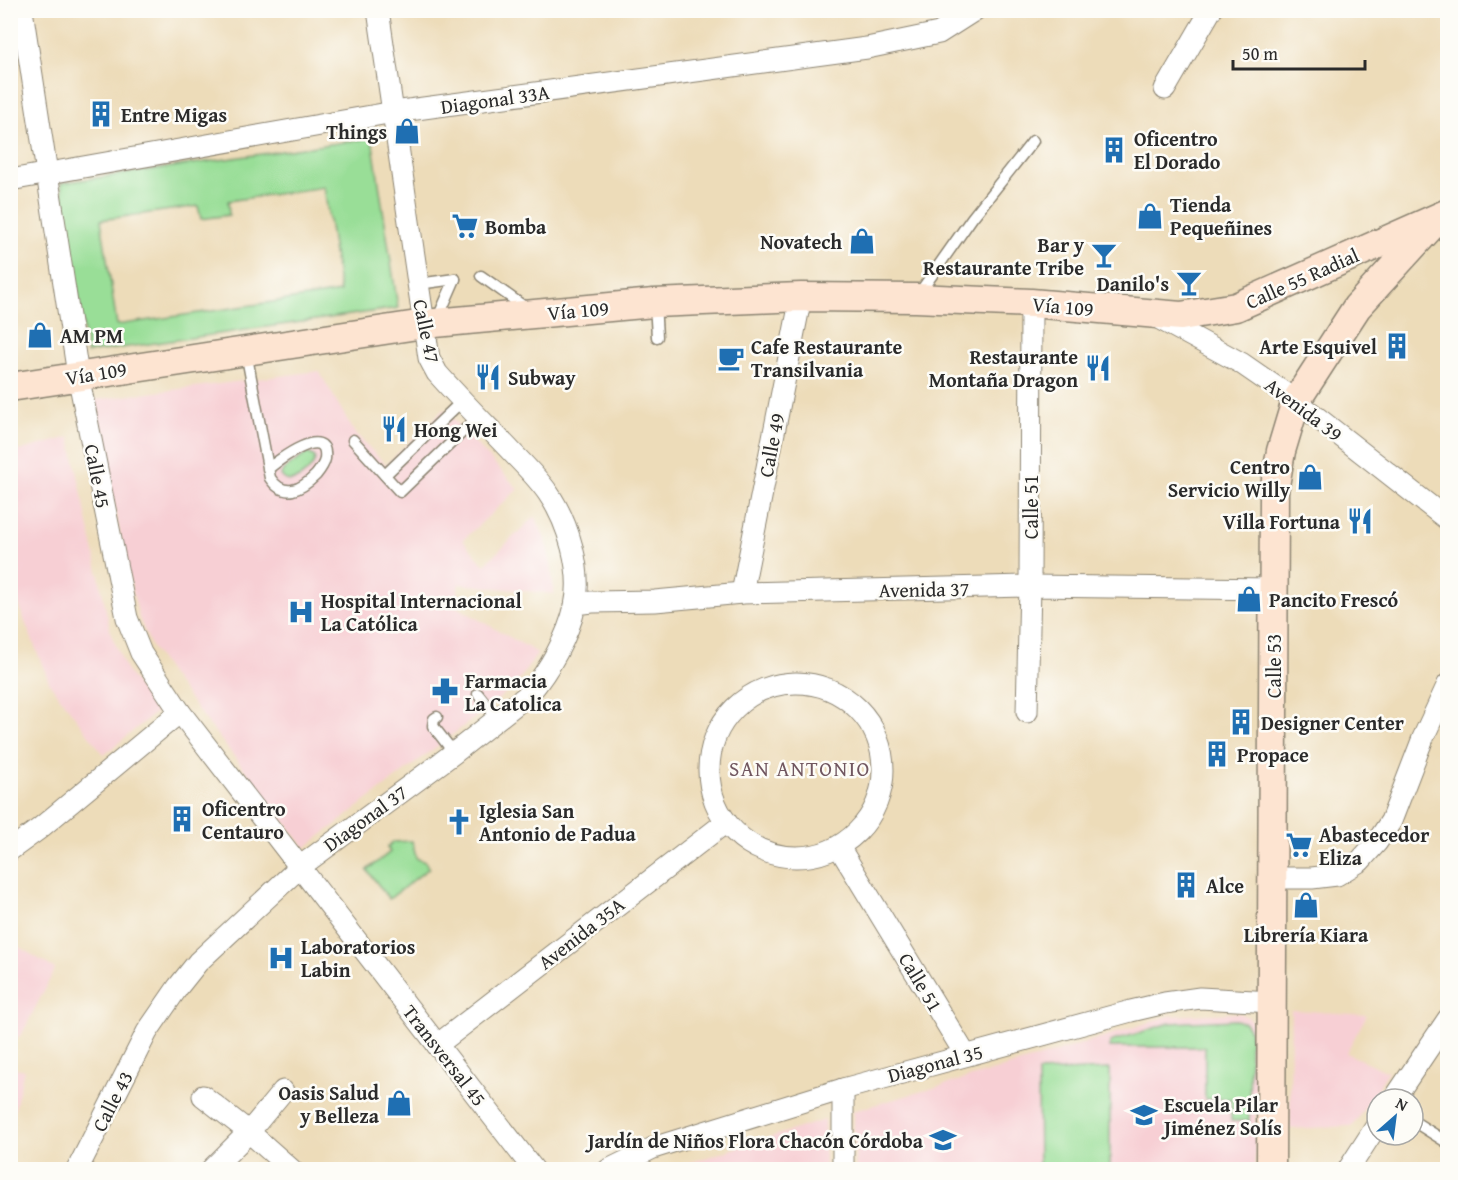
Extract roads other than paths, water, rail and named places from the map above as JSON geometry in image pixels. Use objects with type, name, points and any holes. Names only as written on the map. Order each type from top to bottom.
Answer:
[{"type":"main road","name":"Calle 55 Radial","points":[[1149,313],[1180,316],[1236,307],[1444,214]]},
{"type":"main road","name":"Calle 53","points":[[1271,1170],[1274,491],[1281,451],[1296,401],[1357,307],[1444,214]]},
{"type":"main road","name":"Vía 109","points":[[10,387],[429,323],[654,303],[801,297],[916,298],[1031,303],[1149,313]]},
{"type":"street","name":"Calle 45","points":[[22,10],[78,375],[126,618],[141,653],[180,712]]},
{"type":"street","name":"Calle 47","points":[[378,10],[418,284],[429,323],[431,364],[462,401],[531,472],[553,502],[567,529],[572,545],[575,562],[576,604]]},
{"type":"street","name":"Diagonal 33A","points":[[10,180],[394,112],[867,48],[939,33],[975,10]]},
{"type":"street","points":[[1165,89],[1211,10]]},
{"type":"street","name":"Calle 49","points":[[742,593],[801,297]]},
{"type":"street","name":"Calle 51","points":[[1027,712],[1031,303]]},
{"type":"street","name":"Avenida 39","points":[[1149,313],[1241,363],[1296,401],[1448,520]]},
{"type":"street","name":"Avenida 37","points":[[576,604],[655,601],[742,593],[1030,586],[1273,589]]},
{"type":"street","name":"Diagonal 37","points":[[147,1032],[198,962],[301,866],[454,753],[529,694],[538,683],[561,642],[576,604]]},
{"type":"street","points":[[802,683],[830,689],[854,704],[872,727],[882,753],[883,782],[875,809],[858,832],[839,847],[812,856],[788,857],[764,851],[743,839],[726,822],[712,797],[708,769],[713,741],[726,716],[748,696],[773,685],[802,683]]},
{"type":"street","points":[[1272,878],[1312,878],[1337,875],[1360,861],[1377,842],[1391,820],[1423,738],[1448,684]]},
{"type":"street","points":[[10,850],[39,829],[180,712]]},
{"type":"street","name":"Transversal 45","points":[[180,712],[534,1170]]},
{"type":"street","name":"Avenida 35A","points":[[437,1045],[726,822]]},
{"type":"street","name":"Calle 51","points":[[839,847],[965,1054]]},
{"type":"street","name":"Diagonal 35","points":[[608,1170],[653,1148],[843,1089],[965,1054],[1165,1003],[1200,998],[1272,1002]]},
{"type":"street","points":[[1402,1087],[1448,1019]]},
{"type":"street","name":"Calle 43","points":[[77,1170],[147,1032]]},
{"type":"street","points":[[843,1089],[843,1170]]},
{"type":"street","points":[[211,1170],[249,1132],[283,1091]]},
{"type":"street","points":[[203,1096],[292,1170]]},
{"type":"street","points":[[1348,1170],[1365,1144]]},
{"type":"lane","points":[[916,298],[972,218],[1033,141]]},
{"type":"lane","points":[[481,276],[534,314]]},
{"type":"lane","points":[[418,284],[455,279],[429,323]]},
{"type":"lane","points":[[654,303],[657,337]]},
{"type":"lane","points":[[246,351],[268,469],[274,485],[286,491],[297,490],[321,470],[325,461],[325,453],[321,446],[314,443],[304,445],[268,469]]},
{"type":"lane","points":[[385,476],[462,401]]},
{"type":"lane","points":[[353,440],[400,492],[478,417]]},
{"type":"lane","points":[[478,694],[498,719]]},
{"type":"lane","points":[[436,717],[433,726],[454,753]]},
{"type":"lane","points":[[1425,1129],[1448,1143]]},
{"type":"place","name":"Entre Migas","points":[[101,114]]},
{"type":"place","name":"Things","points":[[407,131]]},
{"type":"place","name":"Oficentro El Dorado","points":[[1114,150]]},
{"type":"place","name":"Tienda Pequeñines","points":[[1150,216]]},
{"type":"place","name":"Bomba","points":[[465,226]]},
{"type":"place","name":"Novatech","points":[[862,241]]},
{"type":"place","name":"Bar y Restaurante Tribe","points":[[1104,255]]},
{"type":"place","name":"Danilo's","points":[[1189,283]]},
{"type":"place","name":"AM PM","points":[[40,335]]},
{"type":"place","name":"Arte Esquivel","points":[[1397,346]]},
{"type":"place","name":"Cafe Restaurante Transilvania","points":[[731,358]]},
{"type":"place","name":"Restaurante Montaña Dragon","points":[[1098,368]]},
{"type":"place","name":"Subway","points":[[488,377]]},
{"type":"place","name":"Hong Wei","points":[[394,429]]},
{"type":"place","name":"Centro Servicio Willy","points":[[1310,477]]},
{"type":"place","name":"Villa Fortuna","points":[[1360,521]]},
{"type":"place","name":"Pancito Frescó","points":[[1249,599]]},
{"type":"place","name":"Hospital Internacional La Católica","points":[[301,612]]},
{"type":"place","name":"Farmacia La Catolica","points":[[445,691]]},
{"type":"place","name":"Designer Center","points":[[1241,722]]},
{"type":"place","name":"Propace","points":[[1217,754]]},
{"type":"place","name":"Oficentro Centauro","points":[[182,819]]},
{"type":"place","name":"Iglesia San Antonio de Padua","points":[[459,822]]},
{"type":"place","name":"Abastecedor Eliza","points":[[1299,845]]},
{"type":"place","name":"Alce","points":[[1186,885]]},
{"type":"place","name":"Librería Kiara","points":[[1306,905]]},
{"type":"place","name":"Laboratorios Labin","points":[[281,958]]},
{"type":"place","name":"Oasis Salud y Belleza","points":[[399,1103]]},
{"type":"place","name":"Escuela Pilar Jiménez Solís","points":[[1144,1115]]},
{"type":"place","name":"Jardín de Niños Flora Chacón Córdoba","points":[[943,1140]]},
{"type":"district","name":"SAN ANTONIO","points":[[800,768]]}]
